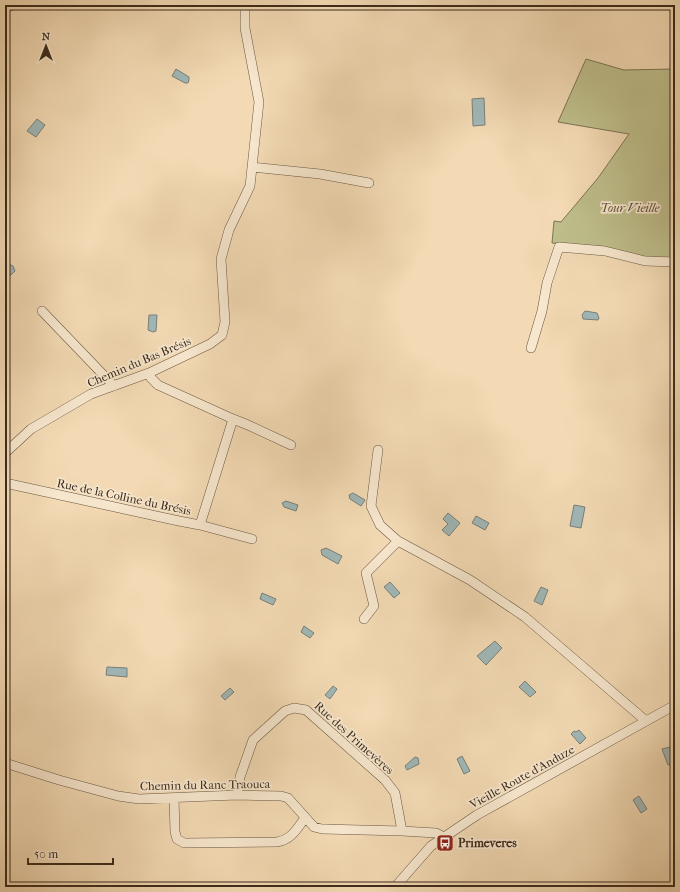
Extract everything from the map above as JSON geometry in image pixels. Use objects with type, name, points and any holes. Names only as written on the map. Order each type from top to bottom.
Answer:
[{"type":"street","points":[[5,8],[12,5]]},
{"type":"street","name":"Chemin du Bas Brésis","points":[[5,453],[31,429],[91,394],[149,373],[210,344],[222,335],[225,322],[221,259],[229,230],[250,186],[259,102],[245,28],[245,5]]},
{"type":"street","points":[[252,167],[320,174],[369,183]]},
{"type":"street","points":[[531,348],[542,311],[547,284],[559,247],[605,251],[645,261],[675,262]]},
{"type":"street","points":[[42,311],[114,386]]},
{"type":"street","points":[[149,373],[151,378],[158,385],[291,445]]},
{"type":"street","name":"Rue de la Colline du Brésis","points":[[5,483],[179,521],[200,524],[233,419]]},
{"type":"street","points":[[378,450],[371,506],[380,525],[398,541],[470,580],[525,617],[646,721]]},
{"type":"street","points":[[200,524],[252,539]]},
{"type":"street","points":[[364,619],[374,606],[366,573],[398,541]]},
{"type":"street","name":"Vieille Route d'Anduze","points":[[395,887],[431,846],[477,816],[675,705]]},
{"type":"street","name":"Rue des Primevères","points":[[237,795],[240,777],[253,740],[285,711],[294,708],[306,710],[385,780],[395,793],[402,831]]},
{"type":"street","name":"Chemin du Ranc Traouca","points":[[5,763],[118,796],[139,799],[237,795],[281,796],[288,798],[314,827],[322,830],[402,831],[436,834],[444,838]]},
{"type":"street","points":[[174,798],[175,832],[177,839],[184,843],[277,842],[286,840],[294,833],[305,818]]},
{"type":"green space","name":"Tour Vieille","points":[[586,59],[624,70],[675,69],[675,259],[635,256],[594,246],[552,243],[554,221],[561,222],[598,178],[629,134],[558,122]]},
{"type":"water","points":[[176,69],[189,77],[188,83],[185,83],[172,76]]},
{"type":"water","points":[[484,98],[485,125],[473,126],[472,99]]},
{"type":"water","points":[[37,119],[45,125],[36,137],[27,131]]},
{"type":"water","points":[[9,264],[13,266],[15,271],[9,276],[5,275],[5,265]]},
{"type":"water","points":[[585,311],[597,313],[599,318],[598,320],[583,319],[582,315]]},
{"type":"water","points":[[149,315],[157,315],[156,331],[153,332],[148,330]]},
{"type":"water","points":[[353,493],[365,500],[361,506],[350,499],[349,495]]},
{"type":"water","points":[[286,501],[298,505],[296,511],[284,507],[282,503]]},
{"type":"water","points":[[574,505],[585,507],[581,528],[570,526]]},
{"type":"water","points":[[448,513],[460,523],[449,536],[442,530],[448,524],[443,519]]},
{"type":"water","points":[[476,516],[489,523],[485,530],[472,523]]},
{"type":"water","points":[[326,548],[342,556],[338,564],[322,555],[321,550]]},
{"type":"water","points":[[390,582],[400,593],[394,598],[384,587]]},
{"type":"water","points":[[541,587],[548,590],[542,605],[534,601]]},
{"type":"water","points":[[262,593],[276,599],[273,605],[260,599]]},
{"type":"water","points":[[304,626],[314,633],[310,638],[301,632]]},
{"type":"water","points":[[495,641],[502,648],[486,665],[477,656]]},
{"type":"water","points":[[107,667],[127,668],[127,677],[106,675]]},
{"type":"water","points":[[525,681],[536,692],[530,697],[519,687]]},
{"type":"water","points":[[333,686],[337,689],[330,699],[325,695]]},
{"type":"water","points":[[230,688],[234,692],[225,700],[221,696]]},
{"type":"water","points":[[579,730],[586,738],[580,744],[571,734],[574,731],[576,732]]},
{"type":"water","points":[[670,747],[673,748],[675,753],[673,754],[675,763],[668,765],[662,749]]},
{"type":"water","points":[[462,756],[470,771],[464,774],[457,759]]},
{"type":"water","points":[[415,757],[418,758],[419,764],[407,770],[405,766]]},
{"type":"water","points":[[639,796],[647,809],[641,813],[633,800]]},
{"type":"place","name":"Primeveres","points":[[445,843]]}]
